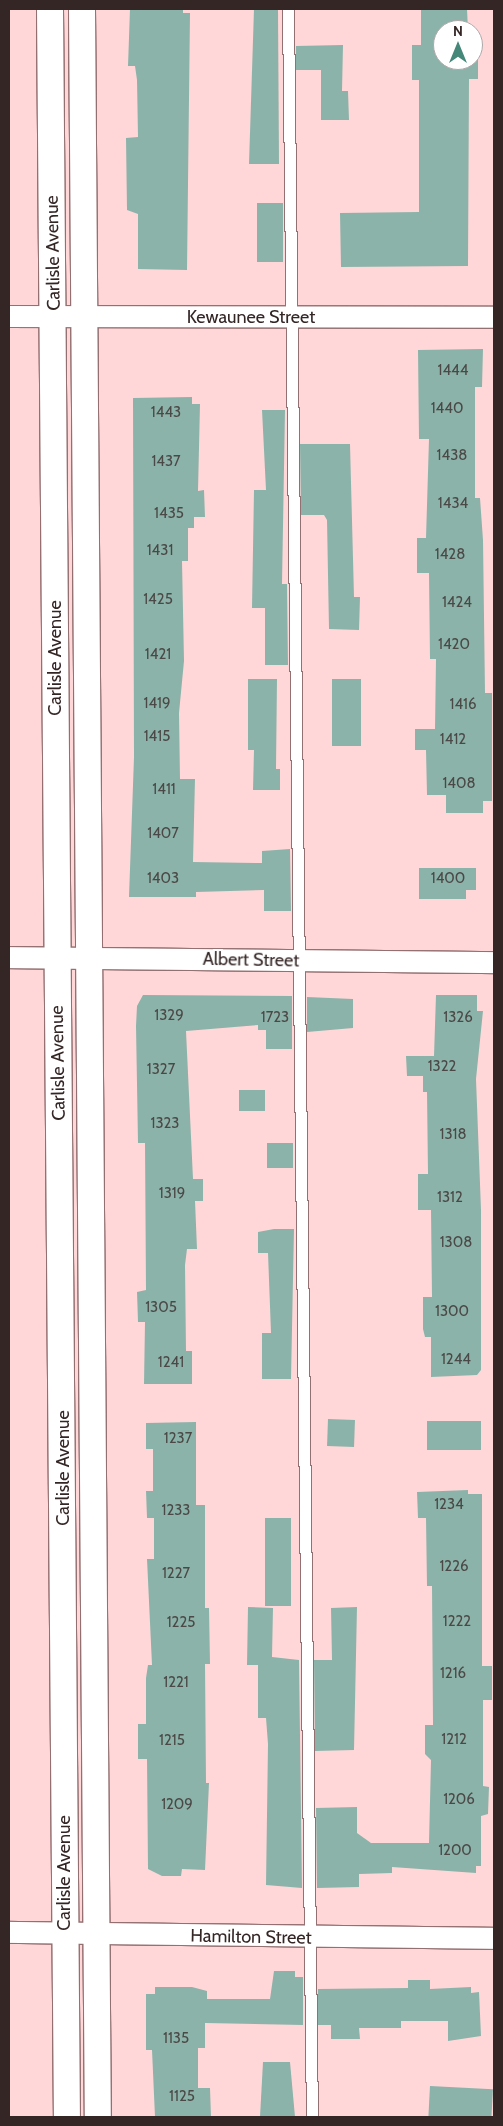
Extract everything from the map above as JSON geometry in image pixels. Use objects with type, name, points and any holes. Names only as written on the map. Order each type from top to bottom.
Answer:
[{"type":"street","name":"Carlisle Avenue","points":[[50,9],[54,317],[56,957],[63,1387],[64,1932],[67,2117]]},
{"type":"street","name":"Carlisle Avenue","points":[[82,9],[82,317],[98,2117]]},
{"type":"street","name":"Kewaunee Street","points":[[9,316],[494,317]]},
{"type":"street","name":"Albert Street","points":[[9,957],[88,956],[298,961],[494,962]]},
{"type":"street","points":[[63,1387],[93,1387]]},
{"type":"street","name":"Hamilton Street","points":[[9,1932],[312,1938],[494,1938]]},
{"type":"lane","points":[[288,9],[298,961],[312,1938],[312,2117]]},
{"type":"building","points":[[130,9],[183,9],[183,13],[190,13],[187,270],[138,269],[138,214],[127,210],[126,138],[138,137],[137,80],[135,66],[128,66]]},
{"type":"building","points":[[254,9],[278,9],[279,164],[249,164]]},
{"type":"building","points":[[421,9],[467,9],[468,20],[433,20],[433,70],[478,70],[478,79],[469,79],[468,266],[341,267],[340,213],[419,212],[419,80],[412,80],[412,45],[421,45]]},
{"type":"building","points":[[343,45],[342,91],[348,91],[349,120],[321,120],[321,70],[296,70],[296,46]]},
{"type":"building","points":[[257,203],[283,203],[283,262],[257,262]]},
{"type":"building","points":[[483,349],[482,387],[475,387],[475,498],[480,498],[483,540],[485,693],[492,693],[492,801],[483,801],[483,813],[446,813],[446,795],[427,795],[426,750],[415,750],[415,729],[435,729],[436,659],[430,659],[429,573],[417,573],[417,538],[426,538],[429,439],[419,439],[418,350]]},
{"type":"building","points":[[192,397],[192,404],[200,404],[198,491],[204,490],[205,517],[194,517],[194,528],[188,528],[188,561],[182,561],[184,661],[179,713],[180,779],[195,779],[193,862],[262,863],[262,851],[290,849],[291,911],[264,911],[264,890],[196,892],[196,897],[129,897],[134,757],[133,398]]},
{"type":"building","points":[[262,410],[285,410],[282,584],[287,584],[288,665],[265,665],[265,608],[252,608],[254,490],[266,490]]},
{"type":"building","points":[[300,444],[350,444],[354,597],[360,597],[359,630],[329,629],[327,520],[324,515],[301,515]]},
{"type":"building","points":[[248,679],[277,679],[276,769],[280,769],[280,790],[253,790],[254,750],[248,750]]},
{"type":"building","points":[[332,679],[361,679],[361,746],[332,746]]},
{"type":"building","points":[[419,868],[476,868],[476,890],[466,890],[466,899],[419,899]]},
{"type":"building","points":[[143,995],[292,996],[292,1049],[266,1049],[266,1030],[258,1030],[258,1025],[186,1031],[193,1179],[203,1179],[203,1201],[195,1201],[197,1249],[187,1249],[185,1265],[186,1351],[192,1351],[192,1384],[144,1384],[145,1322],[138,1322],[137,1292],[146,1290],[145,1143],[138,1143],[136,1026],[137,1006]]},
{"type":"building","points":[[436,995],[477,995],[477,1011],[483,1011],[476,1079],[481,1210],[481,1370],[477,1375],[431,1377],[431,1337],[425,1337],[423,1329],[423,1297],[432,1297],[431,1210],[418,1210],[418,1174],[428,1174],[427,1092],[423,1092],[423,1076],[407,1076],[406,1056],[434,1056]]},
{"type":"building","points":[[307,997],[353,999],[353,1028],[307,1032]]},
{"type":"building","points":[[239,1090],[265,1090],[265,1111],[239,1111]]},
{"type":"building","points":[[267,1143],[293,1143],[293,1168],[267,1168]]},
{"type":"building","points":[[274,1229],[294,1229],[291,1379],[262,1379],[262,1333],[271,1333],[268,1253],[258,1253],[258,1232]]},
{"type":"building","points":[[328,1419],[355,1420],[354,1447],[327,1446]]},
{"type":"building","points":[[427,1421],[481,1421],[481,1450],[427,1450]]},
{"type":"building","points":[[196,1422],[196,1505],[205,1505],[205,1608],[209,1608],[210,1664],[205,1664],[206,1783],[209,1783],[205,1870],[182,1869],[181,1876],[162,1876],[148,1869],[147,1759],[138,1759],[138,1724],[146,1724],[146,1678],[148,1665],[152,1665],[147,1559],[154,1559],[154,1518],[147,1518],[146,1491],[153,1491],[153,1449],[146,1449],[146,1423]]},
{"type":"building","points":[[468,1490],[468,1494],[482,1494],[482,1666],[492,1666],[492,1700],[483,1700],[483,1786],[489,1787],[488,1814],[481,1816],[481,1866],[476,1866],[476,1873],[392,1867],[392,1873],[359,1874],[359,1887],[317,1888],[316,1808],[357,1807],[357,1833],[371,1843],[429,1843],[431,1760],[425,1754],[425,1725],[433,1725],[432,1586],[427,1586],[426,1518],[418,1518],[417,1492]]},
{"type":"building","points":[[265,1518],[291,1518],[291,1606],[265,1606]]},
{"type":"building","points":[[248,1607],[273,1608],[272,1657],[299,1660],[302,1888],[266,1885],[268,1744],[266,1718],[258,1718],[258,1665],[247,1665]]},
{"type":"building","points":[[357,1607],[354,1750],[315,1751],[314,1660],[332,1660],[331,1608]]},
{"type":"building","points":[[274,1971],[295,1971],[295,1977],[303,1977],[303,2025],[205,2023],[205,2048],[198,2048],[198,2088],[210,2088],[211,2117],[155,2117],[152,2050],[146,2050],[146,1994],[155,1994],[155,1987],[192,1987],[207,1991],[207,1999],[270,1999]]},
{"type":"building","points":[[408,1980],[430,1980],[430,1989],[471,1987],[471,1993],[479,1992],[481,2036],[448,2041],[448,2021],[401,2021],[401,2028],[359,2028],[360,2039],[331,2039],[331,2025],[318,2025],[318,1989],[408,1988]]},
{"type":"building","points":[[263,2062],[290,2062],[295,2117],[260,2117]]},
{"type":"building","points":[[430,2086],[493,2089],[491,2117],[428,2117]]}]
